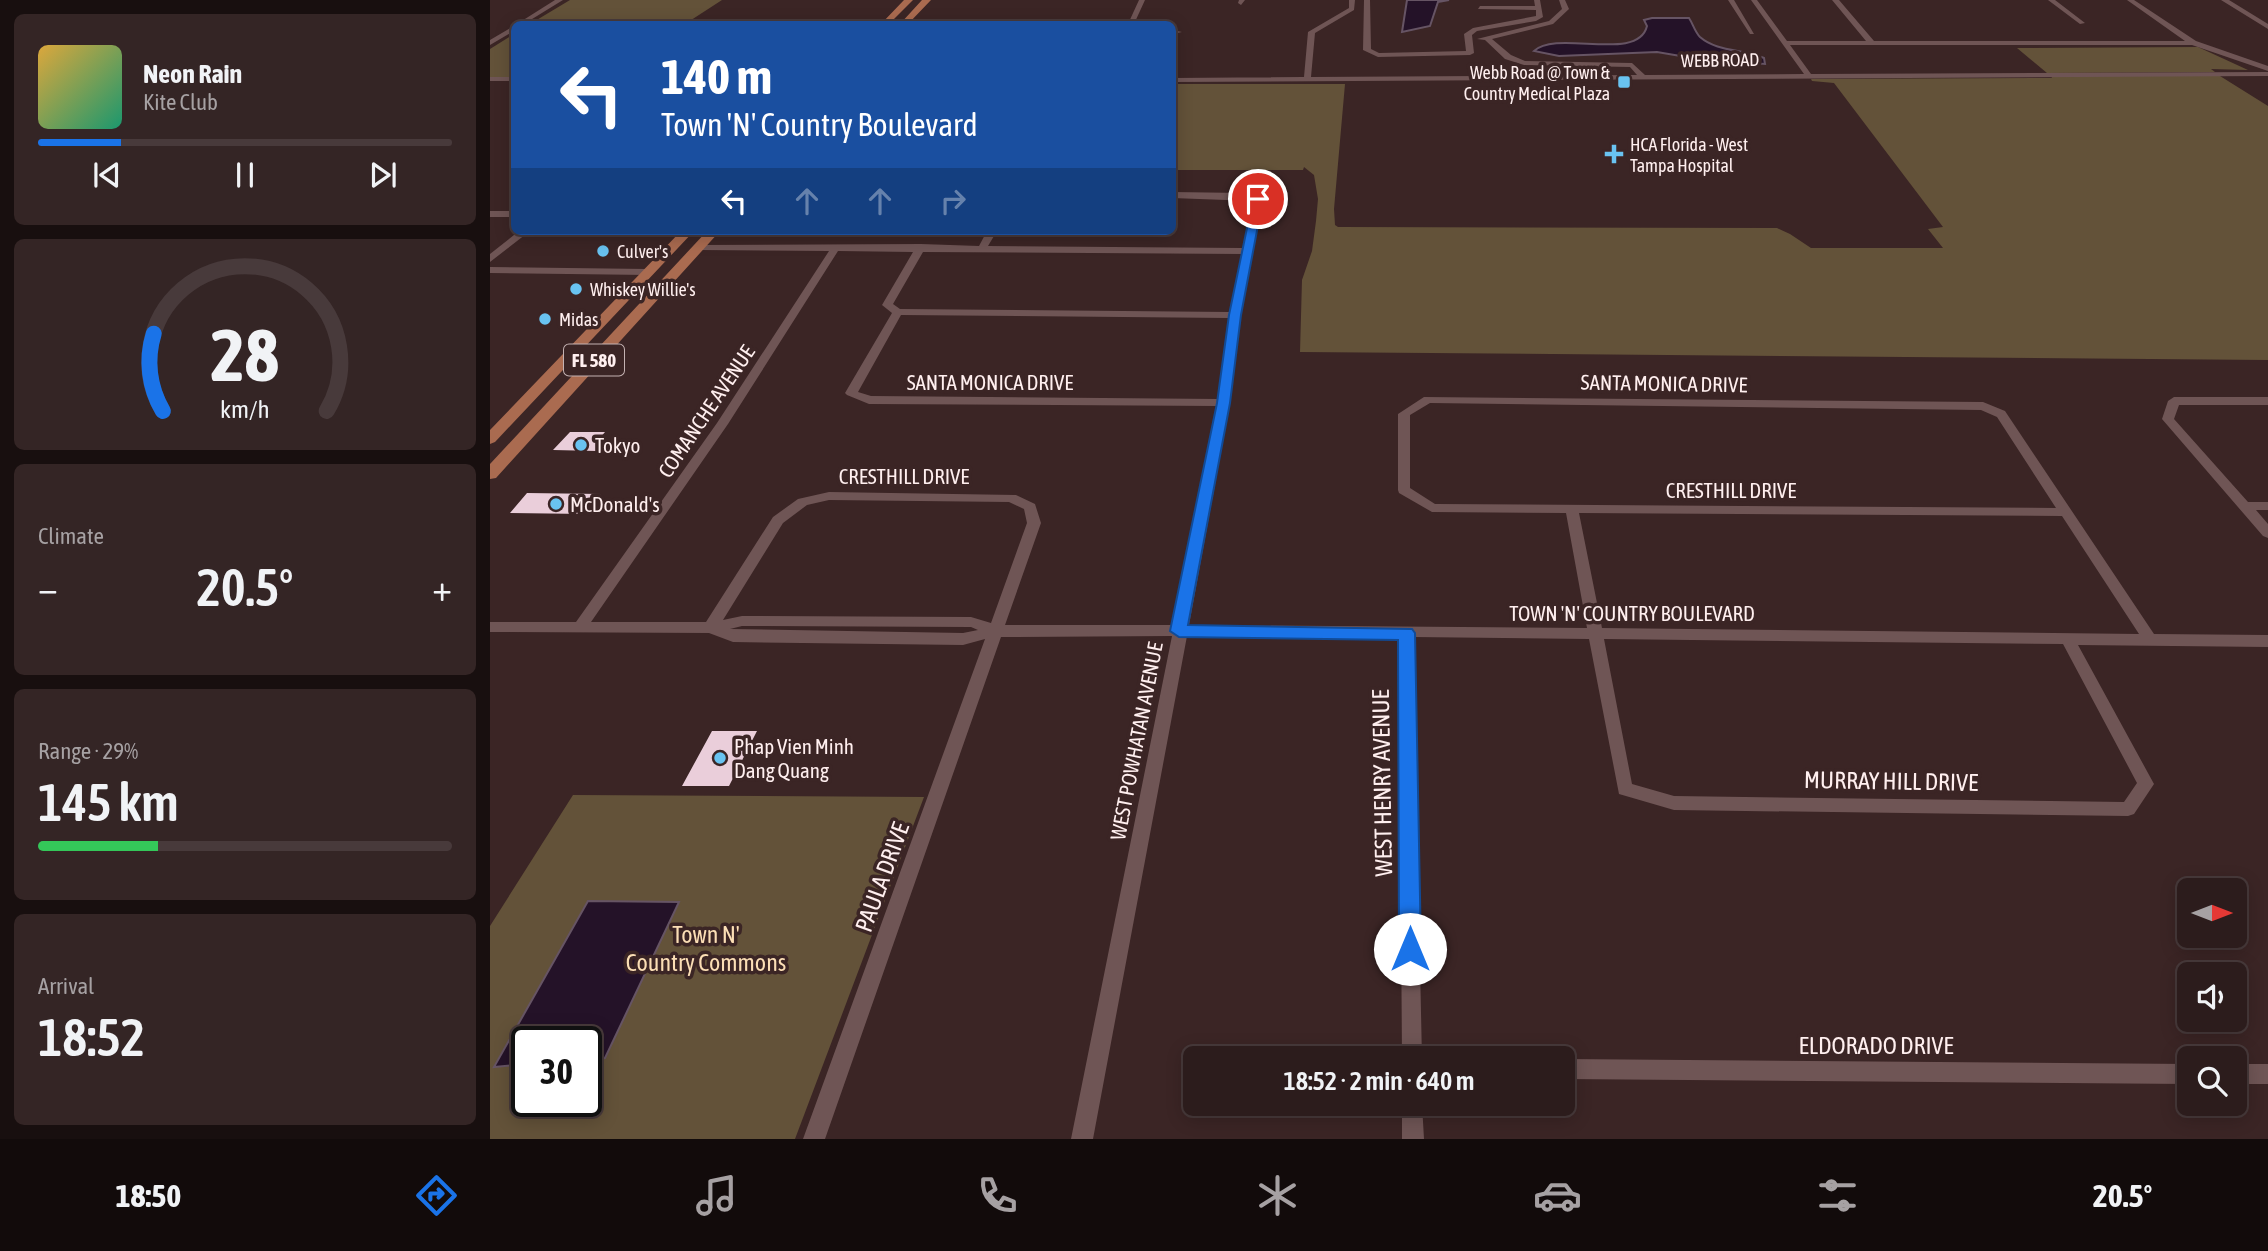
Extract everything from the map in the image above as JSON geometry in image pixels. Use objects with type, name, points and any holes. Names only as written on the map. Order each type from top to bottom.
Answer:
[{"type":"main road","points":[[889,21],[909,0]]},
{"type":"main road","points":[[915,13],[919,0]]},
{"type":"main road","points":[[907,21],[927,0]]},
{"type":"main road","points":[[896,21],[904,11],[900,9]]},
{"type":"main road","name":"FL 580","points":[[490,439],[684,235]]},
{"type":"main road","points":[[697,235],[688,245],[699,247]]},
{"type":"main road","name":"FL 580","points":[[490,474],[710,235]]},
{"type":"main road","points":[[613,340],[610,328],[656,278],[648,272]]},
{"type":"main road","points":[[551,407],[546,402],[549,395],[579,357],[570,354]]},
{"type":"street","points":[[525,21],[560,0]]},
{"type":"street","points":[[1133,21],[1142,0]]},
{"type":"street","points":[[1176,72],[1307,76],[1312,32],[1352,9],[1352,0]]},
{"type":"street","points":[[1367,0],[1367,50],[1423,66],[1471,53],[1468,34],[1475,29],[1536,19],[1540,16],[1538,4],[1480,8]]},
{"type":"street","points":[[1469,40],[1488,39],[1496,34],[1551,23],[1566,9],[1562,0]]},
{"type":"street","points":[[1731,0],[1752,33]]},
{"type":"street","points":[[1754,0],[1808,75]]},
{"type":"street","points":[[1835,0],[1871,43]]},
{"type":"street","points":[[2051,0],[2082,23]]},
{"type":"street","points":[[2130,0],[2193,43],[2268,71]]},
{"type":"street","points":[[2224,0],[2268,27]]},
{"type":"street","points":[[490,43],[511,30]]},
{"type":"street","points":[[1488,39],[1508,57],[1524,63],[1632,65],[1643,77]]},
{"type":"street","points":[[1786,43],[2193,43]]},
{"type":"street","points":[[1406,62],[1406,79]]},
{"type":"street","points":[[1631,77],[1627,70],[1632,65]]},
{"type":"street","name":"WEBB ROAD","points":[[1176,80],[1307,76],[1406,79],[1423,66],[1631,77],[2268,71]]},
{"type":"street","points":[[490,79],[511,79]]},
{"type":"street","name":"WEST POWHATAN AVENUE","points":[[1082,1139],[1224,403],[1235,315],[1258,199],[1244,196],[1176,195]]},
{"type":"street","points":[[490,214],[511,214]]},
{"type":"street","points":[[490,259],[520,235]]},
{"type":"street","points":[[982,249],[990,235]]},
{"type":"street","points":[[699,247],[1247,251]]},
{"type":"street","name":"COMANCHE AVENUE","points":[[580,627],[722,424],[836,247]]},
{"type":"street","points":[[921,247],[887,305],[898,312],[1235,315]]},
{"type":"street","points":[[490,270],[648,272]]},
{"type":"street","name":"SANTA MONICA DRIVE","points":[[898,312],[851,393],[869,400],[1224,403]]},
{"type":"street","name":"SANTA MONICA DRIVE","points":[[1404,490],[1404,414],[1428,399],[1983,406],[2001,414],[2063,512]]},
{"type":"street","points":[[2268,401],[2174,401],[2168,419],[2268,533]]},
{"type":"street","name":"CRESTHILL DRIVE","points":[[1404,490],[1432,508],[1572,511],[2063,512]]},
{"type":"street","name":"CRESTHILL DRIVE","points":[[710,628],[778,520],[803,502],[830,496],[1011,498],[1030,507],[1034,523],[996,631]]},
{"type":"street","points":[[2244,506],[2268,506]]},
{"type":"street","points":[[1572,511],[1596,633]]},
{"type":"street","points":[[2063,512],[2149,638]]},
{"type":"street","name":"TOWN 'N' COUNTRY BOULEVARD","points":[[490,627],[710,628],[733,636],[963,639],[996,631],[1179,631],[2149,638],[2265,645]]},
{"type":"street","name":"PAULA DRIVE","points":[[814,1139],[996,631]]},
{"type":"street","name":"WEST HENRY AVENUE","points":[[1406,633],[1412,1046]]},
{"type":"street","name":"MURRAY HILL DRIVE","points":[[1596,633],[1625,789],[1674,803],[2128,809],[2146,784],[2067,638]]},
{"type":"street","name":"ELDORADO DRIVE","points":[[1575,1069],[2177,1074]]},
{"type":"street","points":[[2247,1074],[2268,1074]]},
{"type":"street","points":[[1412,1116],[1413,1139]]},
{"type":"green space","points":[[570,0],[722,0],[690,21],[535,21]]},
{"type":"green space","points":[[511,36],[511,78],[490,78],[490,49]]},
{"type":"green space","points":[[2198,47],[2248,70],[2047,73],[2017,48]]},
{"type":"green space","points":[[2051,76],[2220,76],[2268,106],[2268,360],[1300,352],[1302,280],[1312,251],[1318,199],[1314,175],[1304,167],[1303,170],[1176,170],[1176,84],[1345,84],[1334,209],[1335,225],[1338,227],[1777,228],[1811,248],[1943,248],[1928,229],[1943,227],[1834,83],[1811,79],[2052,78]]},
{"type":"green space","name":"Town N' Country Commons","points":[[573,795],[924,797],[795,1139],[490,1139],[490,926]]},
{"type":"shaded area","points":[[1407,0],[1449,0],[1438,2],[1430,26],[1402,32]]},
{"type":"shaded area","points":[[1689,18],[1698,35],[1707,42],[1764,58],[1765,64],[1698,59],[1657,52],[1559,56],[1534,51],[1545,45],[1560,43],[1629,42],[1641,37],[1647,26],[1644,20]]},
{"type":"shaded area","points":[[588,901],[679,902],[605,1058],[602,1058],[602,1026],[517,1026]]},
{"type":"shaded area","points":[[511,1037],[511,1065],[494,1067]]},
{"type":"building","name":"Tokyo","points":[[570,432],[605,432],[599,439],[608,439],[597,451],[553,450]]},
{"type":"building","name":"McDonald's","points":[[527,493],[601,494],[586,514],[510,513]]},
{"type":"building","name":"Phap Vien Minh Dang Quang","points":[[712,731],[757,731],[729,786],[682,786]]},
{"type":"place","name":"Webb Road @ Town & Country Medical Plaza","points":[[1624,82]]},
{"type":"place","name":"HCA Florida - West Tampa Hospital","points":[[1614,154]]},
{"type":"place","name":"Culver's","points":[[603,251]]},
{"type":"place","name":"Whiskey Willie's","points":[[576,289]]},
{"type":"place","name":"Midas","points":[[545,319]]},
{"type":"place","name":"Tokyo","points":[[581,445]]},
{"type":"place","name":"McDonald's","points":[[556,504]]},
{"type":"place","name":"Phap Vien Minh Dang Quang","points":[[720,758]]},
{"type":"route","points":[[1258,199],[1235,315],[1224,403],[1179,631],[1406,633],[1410,949]]}]
